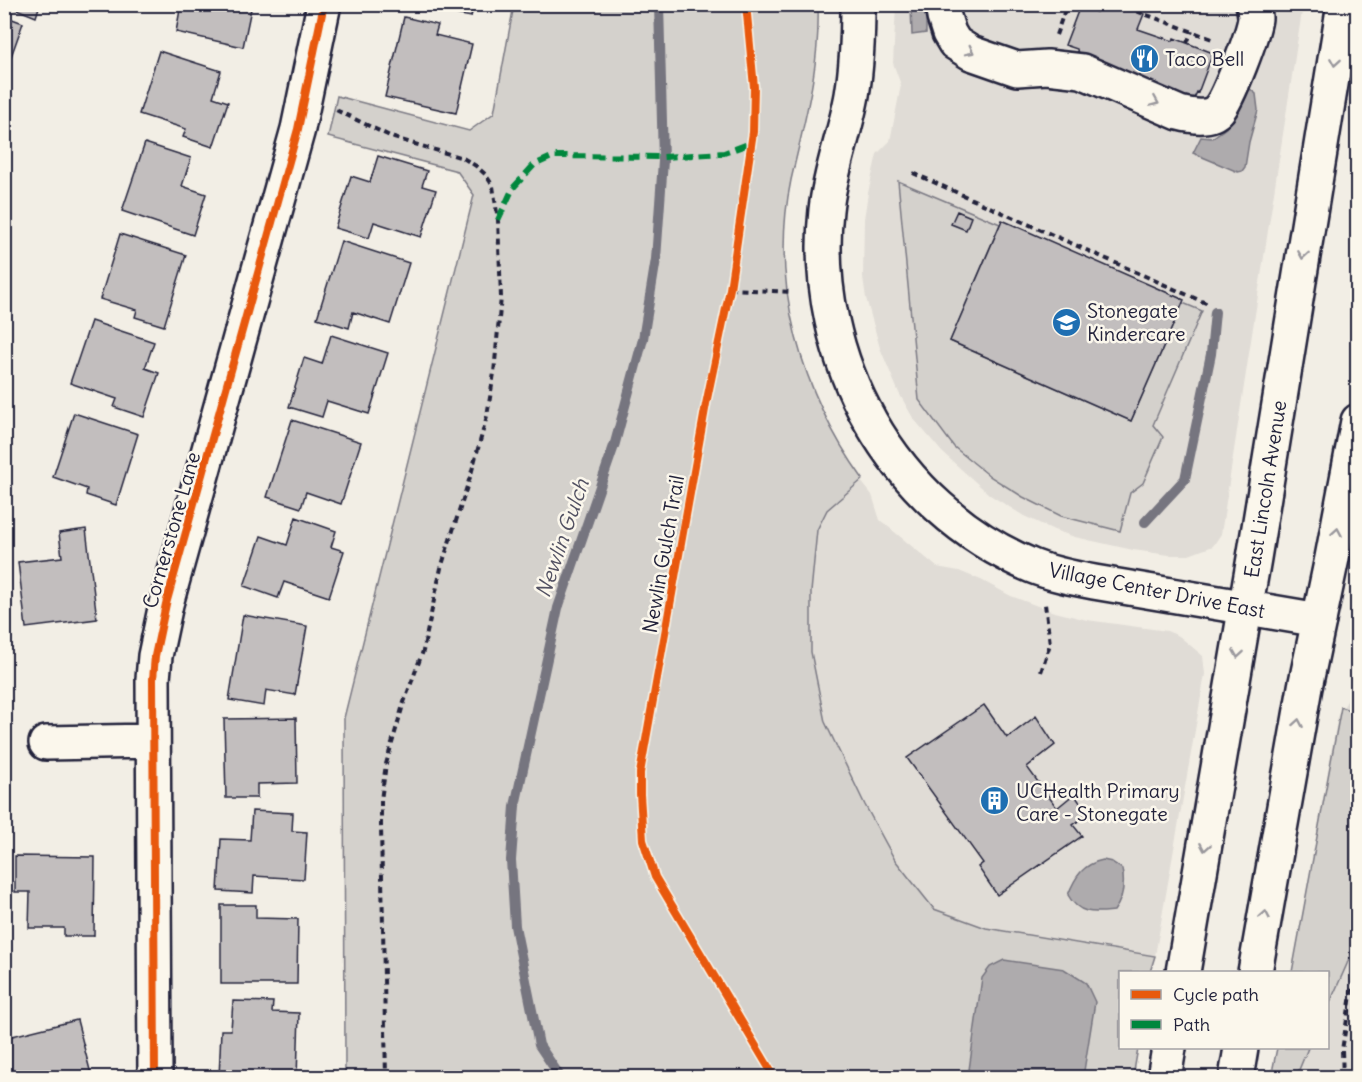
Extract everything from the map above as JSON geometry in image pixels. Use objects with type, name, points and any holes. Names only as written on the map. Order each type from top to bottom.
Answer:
[{"type":"street","name":"Cornerstone Lane","points":[[155,1077],[152,741],[155,656],[166,604],[295,141],[324,4]]},
{"type":"street","name":"Village Center Drive East","points":[[858,4],[858,35],[852,95],[826,210],[825,263],[831,320],[837,345],[851,383],[874,428],[898,463],[950,516],[994,548],[1033,566],[1066,577],[1319,620]]},
{"type":"street","points":[[942,4],[949,33],[955,43],[971,53],[1017,69],[1047,67],[1082,71],[1190,116],[1207,116],[1218,110],[1232,87],[1255,19],[1253,4]]},
{"type":"street","name":"East Lincoln Avenue","points":[[1183,971],[1344,4]]},
{"type":"street","points":[[1255,971],[1301,707],[1358,421]]},
{"type":"street","points":[[46,743],[152,741]]},
{"type":"street","points":[[1164,1077],[1169,1049]]},
{"type":"street","points":[[1236,1077],[1241,1049]]},
{"type":"path","points":[[1054,41],[1067,4]]},
{"type":"path","points":[[1117,4],[1224,43]]},
{"type":"path","points":[[1187,43],[1192,31]]},
{"type":"path","points":[[306,95],[394,138],[464,158],[485,174],[493,186],[498,220],[501,297],[494,373],[487,416],[441,568],[423,651],[403,705],[386,764],[381,800],[386,1077]]},
{"type":"path","points":[[913,173],[1208,304]]},
{"type":"path","points":[[728,300],[731,280]]},
{"type":"path","points":[[730,290],[792,292]]},
{"type":"path","points":[[1041,672],[1050,644],[1045,603]]},
{"type":"path","points":[[1343,1077],[1342,1050],[1354,977]]},
{"type":"shaded area","points":[[514,5],[818,5],[817,50],[791,180],[785,220],[784,259],[788,298],[796,337],[808,375],[841,446],[863,479],[827,510],[817,530],[811,592],[811,652],[825,722],[865,805],[895,860],[934,909],[986,928],[1155,956],[1150,971],[1119,971],[1119,1049],[1138,1049],[1133,1077],[345,1077],[344,718],[474,195],[457,171],[328,137],[337,96],[469,131],[494,113]]},
{"type":"shaded area","points":[[896,5],[1303,5],[1221,534],[1213,546],[1189,555],[1169,555],[1133,550],[1054,530],[1024,516],[990,495],[942,452],[913,418],[899,393],[880,348],[866,298],[863,277],[864,219],[868,193],[877,154],[890,141],[901,85],[893,63]]},
{"type":"shaded area","points":[[911,5],[926,5],[926,33],[912,35]]},
{"type":"shaded area","points":[[1249,88],[1256,94],[1258,110],[1245,167],[1242,171],[1238,172],[1193,153],[1201,137],[1212,138],[1226,128]]},
{"type":"shaded area","points":[[898,181],[1000,224],[950,341],[1131,421],[1183,303],[1202,311],[1153,425],[1163,437],[1143,483],[1130,493],[1120,531],[1061,516],[1023,497],[991,477],[954,447],[919,400]]},
{"type":"shaded area","points":[[861,481],[872,495],[880,520],[937,567],[959,571],[1011,596],[1051,611],[1087,620],[1167,631],[1179,636],[1203,656],[1205,674],[1155,956],[986,928],[934,909],[895,860],[865,805],[825,722],[811,653],[811,592],[817,530],[827,510]]},
{"type":"shaded area","points":[[1357,649],[1357,1077],[1272,1078],[1278,1049],[1329,1049],[1329,971],[1292,971],[1338,715],[1349,698]]},
{"type":"shaded area","points":[[1341,707],[1357,713],[1358,932],[1329,1005],[1329,971],[1292,971]]},
{"type":"shaded area","points":[[1103,860],[1112,862],[1122,869],[1121,896],[1114,911],[1087,911],[1072,902],[1068,895],[1077,877],[1085,868]]},
{"type":"shaded area","points":[[1004,960],[1064,969],[1086,983],[1095,1002],[1083,1077],[968,1077],[982,978],[990,967]]},
{"type":"shaded area","points":[[1277,1049],[1308,1049],[1296,1077],[1271,1077]]},
{"type":"building","points":[[4,4],[40,4],[36,17]]},
{"type":"building","points":[[181,4],[252,4],[243,47],[176,32]]},
{"type":"building","points":[[422,4],[474,4],[471,17],[421,8]]},
{"type":"building","name":"Taco Bell","points":[[1098,4],[1118,4],[1144,14],[1138,29],[1173,41],[1174,38],[1213,53],[1192,103],[1079,63],[1077,49],[1065,45],[1080,6],[1096,12]]},
{"type":"building","points":[[4,16],[23,23],[4,76]]},
{"type":"building","points":[[404,17],[438,25],[435,35],[472,44],[456,113],[385,97]]},
{"type":"building","points":[[159,51],[221,71],[213,97],[228,102],[213,147],[183,137],[186,129],[139,114]]},
{"type":"building","points":[[145,143],[191,158],[182,186],[206,194],[193,235],[122,211]]},
{"type":"building","points":[[378,156],[427,171],[422,186],[436,190],[421,237],[374,222],[369,238],[335,228],[351,176],[370,182]]},
{"type":"building","points":[[957,211],[971,217],[966,230],[951,224]]},
{"type":"building","name":"Stonegate Kindercare","points":[[1002,220],[1184,300],[1131,421],[950,341]]},
{"type":"building","points":[[120,234],[186,255],[164,326],[135,317],[137,310],[100,299]]},
{"type":"building","points":[[341,241],[409,263],[390,324],[353,312],[349,328],[317,318]]},
{"type":"building","points":[[91,321],[154,342],[145,368],[159,373],[144,417],[114,407],[117,399],[70,383]]},
{"type":"building","points":[[331,335],[388,353],[369,414],[327,401],[322,417],[289,407],[304,358],[322,364]]},
{"type":"building","points":[[74,413],[138,434],[116,505],[86,495],[87,489],[53,477]]},
{"type":"building","points":[[292,420],[361,442],[341,504],[306,492],[301,508],[267,497]]},
{"type":"building","points":[[296,517],[336,531],[331,547],[344,551],[329,597],[284,582],[278,598],[244,586],[261,536],[287,545]]},
{"type":"building","points":[[86,529],[97,619],[26,628],[18,562],[62,557],[59,533]]},
{"type":"building","points":[[243,615],[307,626],[295,695],[266,690],[264,706],[229,700]]},
{"type":"building","name":"UCHealth Primary Care - Stonegate","points":[[984,705],[1007,738],[1036,716],[1055,745],[1027,767],[1057,808],[1074,794],[1088,814],[1073,825],[1082,836],[997,895],[978,867],[983,863],[907,758]]},
{"type":"building","points":[[296,718],[297,783],[257,784],[257,798],[226,798],[224,719]]},
{"type":"building","points":[[252,811],[293,813],[292,831],[307,832],[304,879],[254,876],[253,893],[218,891],[221,839],[250,840]]},
{"type":"building","points":[[15,856],[95,857],[94,936],[64,936],[64,928],[29,928],[30,892],[15,892]]},
{"type":"building","points":[[221,905],[256,905],[256,918],[298,919],[297,984],[221,984]]},
{"type":"building","points":[[233,1001],[273,1002],[272,1012],[299,1013],[297,1078],[219,1078],[221,1030],[231,1030]]},
{"type":"building","points":[[77,1020],[92,1078],[4,1078],[4,1038]]},
{"type":"waterway","name":"Newlin Gulch","points":[[561,1078],[539,1045],[515,926],[511,860],[515,806],[558,608],[615,443],[643,339],[656,259],[663,161],[659,4]]},
{"type":"waterway","points":[[1145,522],[1185,479],[1211,354],[1215,312]]},
{"type":"marked path","points":[[498,220],[513,188],[534,165],[554,156],[663,157],[724,153],[751,143]]},
{"type":"cycle path","points":[[155,1078],[153,679],[155,656],[166,604],[298,129],[324,4]]},
{"type":"cycle path","name":"Newlin Gulch Trail","points":[[746,4],[754,87],[753,132],[730,289],[706,404],[640,773],[640,794],[643,840],[655,877],[775,1078]]},
{"type":"place","name":"Taco Bell","points":[[1144,58]]},
{"type":"place","name":"Stonegate Kindercare","points":[[1066,322]]},
{"type":"place","name":"UCHealth Primary Care - Stonegate","points":[[995,801]]}]
